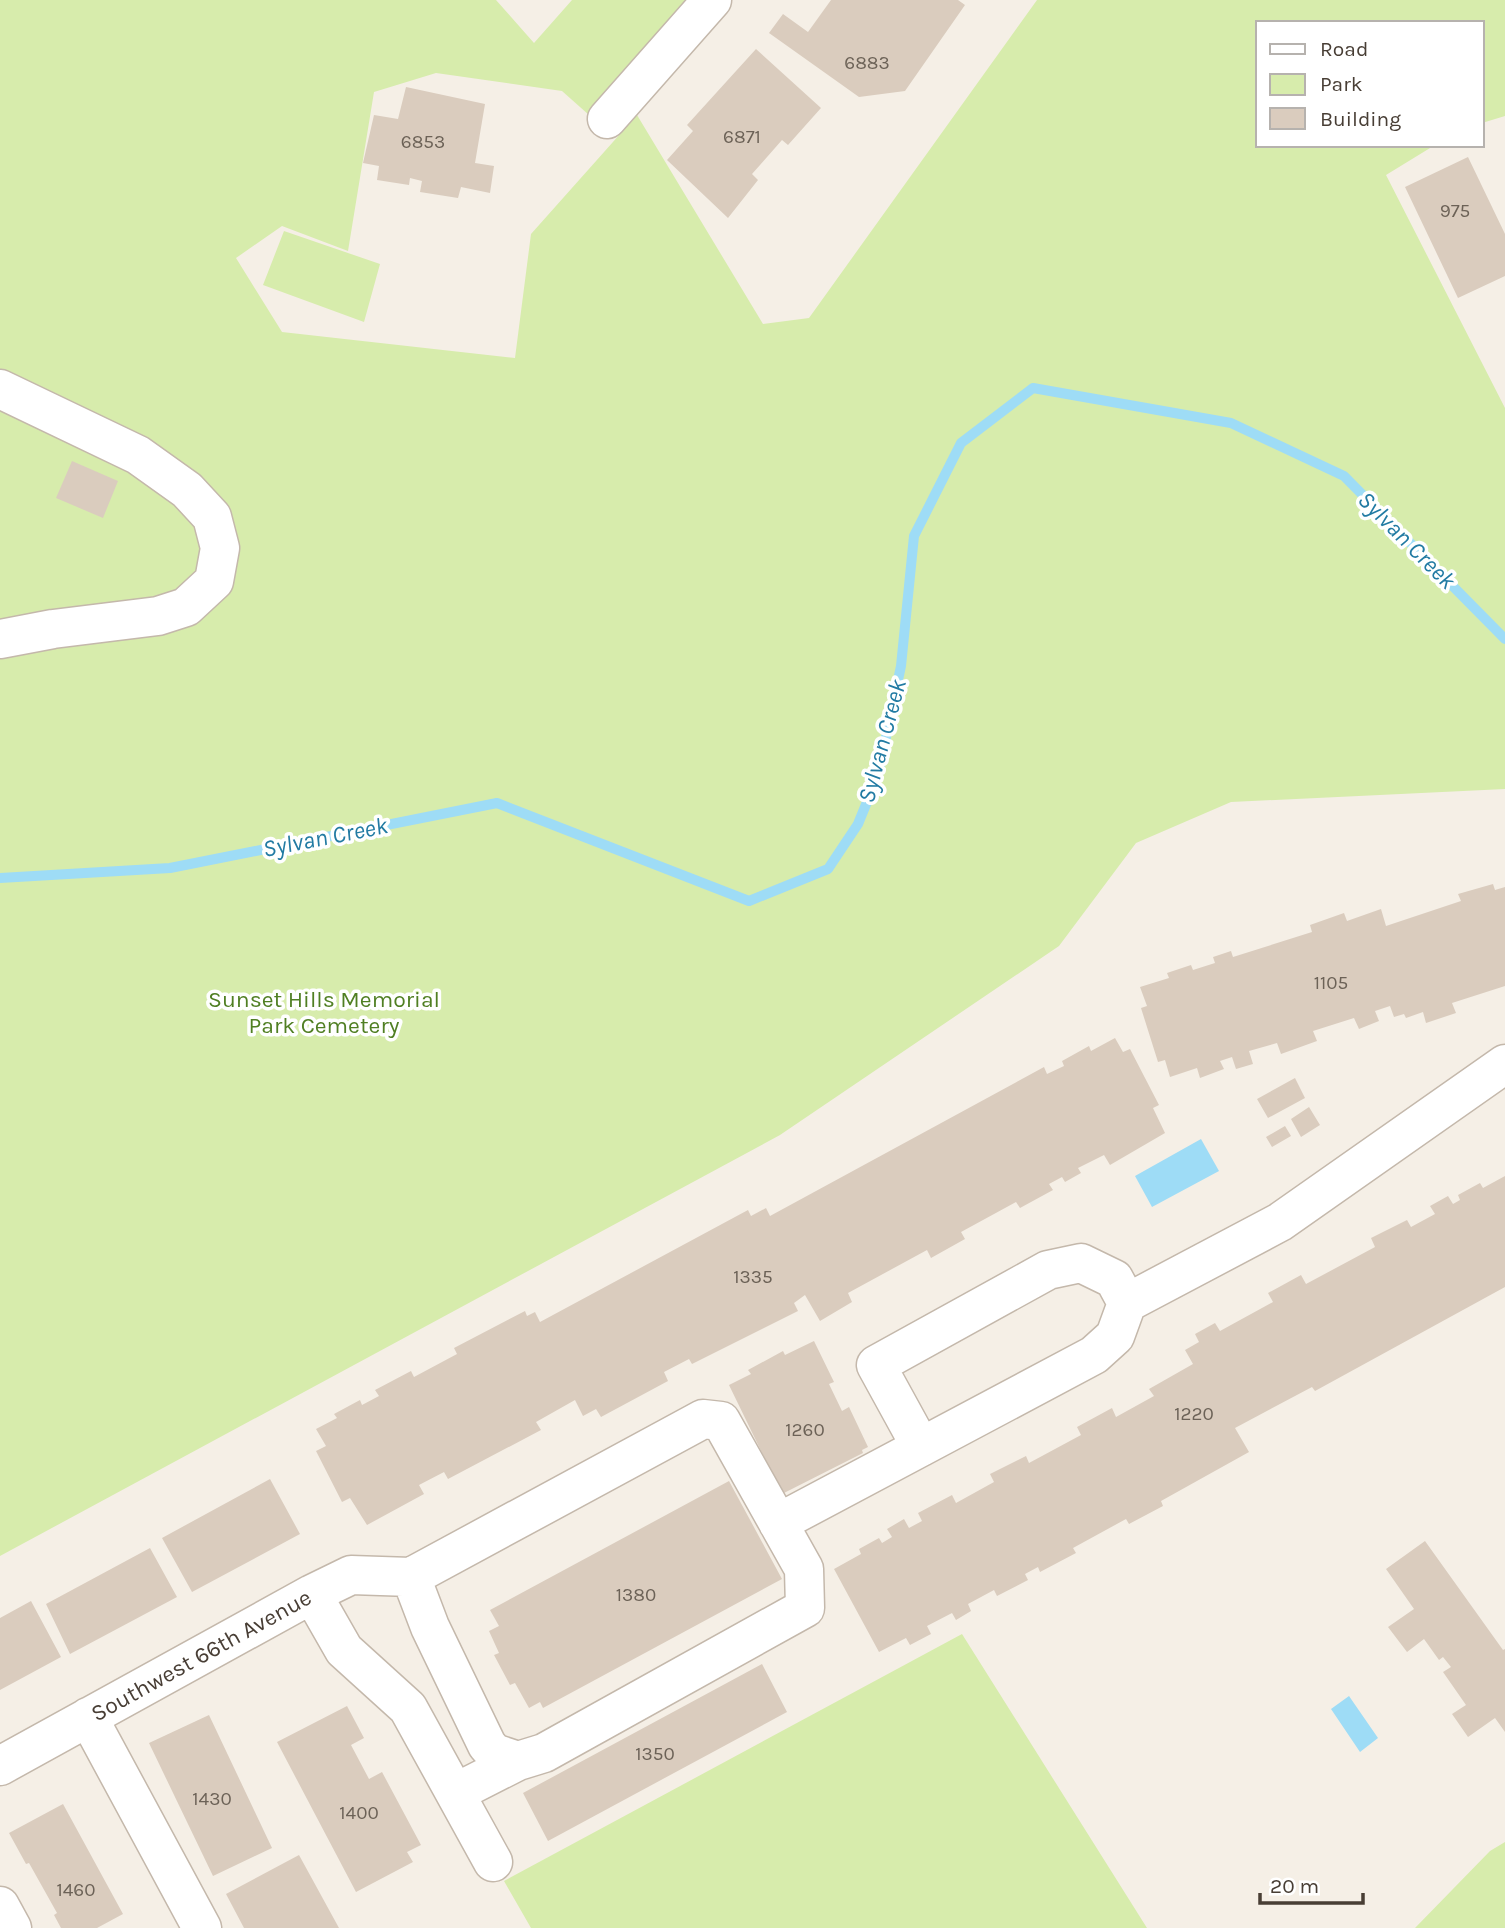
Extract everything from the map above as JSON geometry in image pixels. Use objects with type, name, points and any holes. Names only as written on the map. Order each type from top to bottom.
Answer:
[{"type":"street","points":[[607,119],[712,0]]},
{"type":"street","points":[[0,389],[138,455],[187,490],[212,517],[220,548],[214,581],[186,607],[158,616],[53,629],[0,639]]},
{"type":"street","points":[[778,1522],[1094,1355],[1115,1336],[1127,1304],[1280,1222],[1500,1077]]},
{"type":"street","points":[[921,1447],[876,1365],[1048,1269],[1081,1262],[1114,1279],[1127,1304]]},
{"type":"street","points":[[455,1793],[518,1761],[544,1753],[805,1608],[804,1569],[721,1421],[703,1419],[411,1577],[430,1628],[487,1745],[494,1753],[518,1761]]},
{"type":"street","name":"Southwest 66th Avenue","points":[[0,1766],[351,1575],[411,1577]]},
{"type":"street","points":[[312,1594],[344,1650],[408,1708],[493,1862]]},
{"type":"street","points":[[88,1717],[202,1928]]},
{"type":"street","points":[[0,1906],[12,1928]]},
{"type":"green space","name":"Sunset Hills Memorial Park Cemetery","points":[[0,0],[496,0],[534,43],[572,0],[690,0],[589,115],[562,91],[436,73],[374,92],[348,251],[282,226],[236,258],[282,332],[515,358],[531,234],[637,115],[763,324],[809,318],[1037,0],[1505,0],[1505,116],[1484,122],[1484,21],[1256,21],[1256,147],[1432,147],[1386,175],[1505,408],[1505,789],[1231,802],[1136,843],[1059,946],[780,1135],[0,1556]]},
{"type":"green space","points":[[284,231],[380,264],[364,322],[263,285]]},
{"type":"green space","points":[[962,1634],[1147,1928],[531,1928],[504,1881]]},
{"type":"green space","points":[[1505,1842],[1505,1928],[1415,1928],[1490,1851]]},
{"type":"water","points":[[1201,1139],[1219,1171],[1152,1207],[1135,1176]]},
{"type":"water","points":[[1349,1696],[1378,1738],[1360,1752],[1331,1709]]},
{"type":"building","points":[[831,0],[958,0],[965,5],[905,91],[859,97],[769,33],[783,14],[808,32]]},
{"type":"building","points":[[756,49],[821,108],[788,145],[782,140],[752,174],[758,180],[728,218],[667,160],[693,131],[687,125]]},
{"type":"building","points":[[406,87],[485,104],[475,163],[494,166],[490,193],[461,187],[458,198],[420,192],[422,181],[410,178],[409,185],[377,180],[379,166],[363,163],[374,115],[398,119]]},
{"type":"building","points":[[1468,157],[1505,234],[1505,276],[1458,298],[1405,187]]},
{"type":"building","points":[[72,461],[118,481],[103,518],[56,498]]},
{"type":"building","points":[[1493,884],[1495,890],[1505,887],[1505,986],[1452,1003],[1456,1013],[1426,1023],[1423,1012],[1406,1018],[1404,1014],[1394,1017],[1390,1006],[1375,1011],[1379,1021],[1359,1029],[1354,1018],[1313,1031],[1317,1041],[1281,1054],[1277,1043],[1249,1051],[1253,1064],[1236,1069],[1232,1057],[1220,1061],[1224,1069],[1200,1078],[1197,1068],[1170,1077],[1165,1060],[1158,1062],[1141,1008],[1147,1006],[1140,987],[1169,978],[1167,973],[1191,965],[1193,970],[1215,963],[1213,957],[1231,951],[1233,957],[1312,932],[1310,925],[1344,913],[1347,921],[1381,909],[1386,926],[1461,901],[1458,894]]},
{"type":"building","points":[[1115,1038],[1123,1052],[1130,1049],[1159,1105],[1153,1108],[1165,1133],[1110,1165],[1104,1155],[1078,1168],[1081,1173],[1065,1182],[1062,1177],[1049,1184],[1053,1190],[1020,1208],[1016,1202],[961,1232],[965,1239],[931,1258],[927,1250],[848,1293],[852,1302],[820,1321],[805,1295],[794,1303],[798,1311],[692,1364],[689,1359],[664,1372],[668,1381],[601,1417],[596,1409],[583,1416],[575,1400],[536,1422],[541,1430],[448,1479],[444,1472],[419,1485],[424,1494],[367,1525],[350,1498],[342,1502],[316,1451],[326,1446],[316,1429],[337,1418],[334,1414],[360,1400],[362,1405],[379,1396],[375,1390],[411,1371],[414,1377],[457,1354],[454,1348],[525,1311],[527,1316],[535,1312],[540,1322],[748,1210],[751,1216],[766,1208],[770,1216],[1044,1067],[1047,1074],[1064,1066],[1062,1061],[1089,1046],[1091,1051]]},
{"type":"building","points":[[1295,1078],[1305,1098],[1268,1118],[1257,1099]]},
{"type":"building","points":[[1309,1107],[1320,1125],[1301,1137],[1291,1119]]},
{"type":"building","points":[[1285,1126],[1291,1136],[1272,1147],[1266,1137]]},
{"type":"building","points":[[1505,1176],[1505,1287],[1315,1391],[1312,1387],[1235,1428],[1249,1452],[1161,1501],[1163,1506],[1129,1524],[1126,1519],[1073,1548],[1076,1553],[1040,1572],[1038,1567],[1025,1574],[1028,1580],[997,1596],[994,1590],[968,1604],[971,1611],[956,1620],[952,1613],[927,1626],[931,1634],[910,1645],[906,1638],[879,1652],[834,1569],[861,1554],[859,1549],[879,1538],[882,1543],[892,1537],[887,1529],[904,1519],[909,1528],[922,1521],[918,1513],[952,1495],[956,1503],[994,1482],[990,1474],[1026,1456],[1029,1463],[1081,1435],[1077,1427],[1112,1408],[1116,1417],[1154,1396],[1149,1389],[1193,1364],[1185,1350],[1199,1342],[1195,1334],[1215,1323],[1220,1331],[1273,1302],[1268,1293],[1301,1275],[1306,1284],[1375,1247],[1371,1238],[1407,1220],[1411,1227],[1435,1214],[1430,1206],[1448,1196],[1453,1204],[1460,1200],[1458,1195],[1480,1183],[1483,1188]]},
{"type":"building","points":[[814,1341],[834,1382],[829,1384],[842,1411],[849,1407],[868,1447],[862,1450],[863,1453],[782,1494],[729,1385],[751,1374],[748,1370],[783,1351],[785,1355]]},
{"type":"building","points":[[270,1479],[300,1534],[192,1592],[162,1538]]},
{"type":"building","points":[[729,1481],[782,1579],[543,1708],[540,1702],[529,1708],[515,1683],[510,1685],[494,1655],[499,1653],[489,1631],[499,1626],[490,1610]]},
{"type":"building","points":[[1425,1541],[1503,1650],[1505,1649],[1505,1732],[1495,1718],[1468,1737],[1452,1714],[1466,1705],[1443,1672],[1451,1667],[1443,1657],[1439,1660],[1424,1639],[1407,1652],[1388,1627],[1414,1609],[1386,1569]]},
{"type":"building","points":[[150,1548],[177,1597],[70,1654],[46,1604]]},
{"type":"building","points":[[31,1601],[61,1657],[0,1690],[0,1618]]},
{"type":"building","points":[[762,1664],[787,1712],[548,1841],[523,1793]]},
{"type":"building","points":[[347,1706],[364,1738],[351,1745],[369,1779],[382,1772],[421,1845],[407,1852],[413,1862],[356,1892],[277,1742]]},
{"type":"building","points":[[209,1715],[272,1848],[213,1876],[149,1743]]},
{"type":"building","points":[[63,1804],[123,1914],[97,1928],[61,1928],[54,1915],[57,1913],[9,1833]]},
{"type":"building","points":[[299,1855],[339,1928],[244,1928],[226,1894]]},
{"type":"waterway","name":"Sylvan Creek","points":[[0,878],[170,868],[497,803],[749,901],[828,869],[858,824],[878,775],[901,666],[914,536],[961,443],[1033,388],[1231,423],[1344,476],[1505,639]]}]
